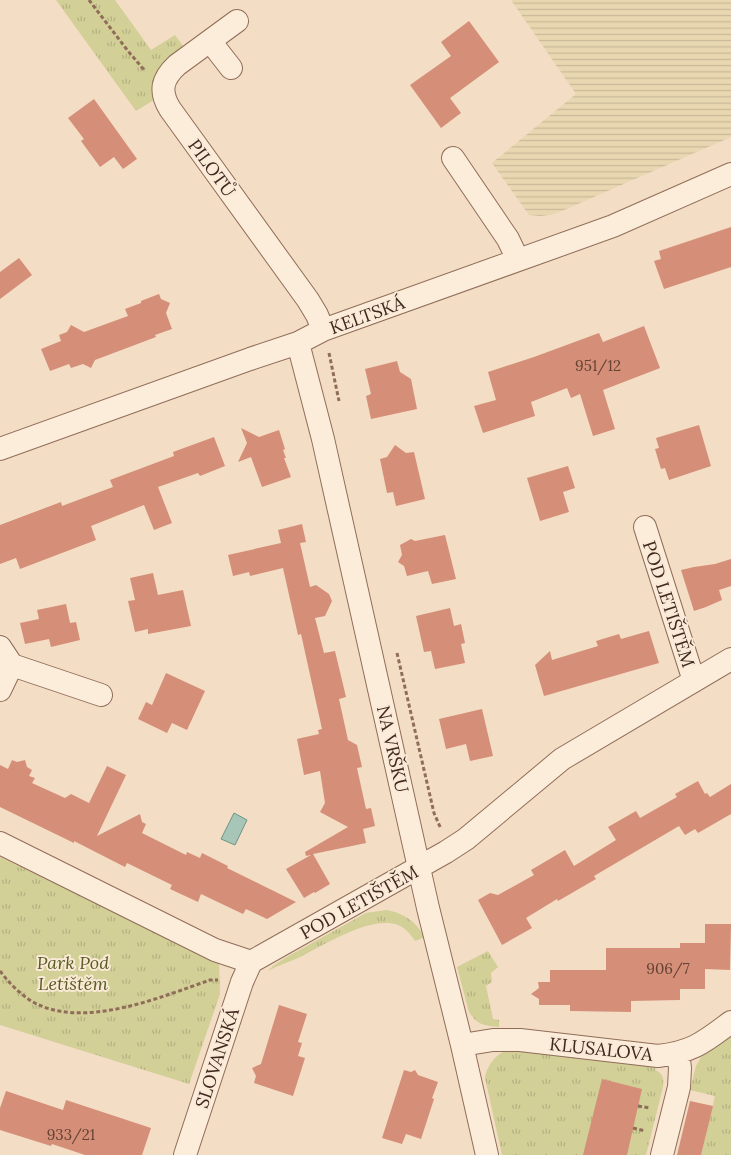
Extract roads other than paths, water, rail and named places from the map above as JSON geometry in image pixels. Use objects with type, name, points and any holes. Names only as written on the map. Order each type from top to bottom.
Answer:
[{"type":"street","points":[[231,68],[210,40],[237,22]]},
{"type":"street","name":"PILOTŮ","points":[[210,40],[170,71],[164,84],[165,101],[308,300],[317,315],[326,339]]},
{"type":"street","points":[[453,158],[508,239],[518,260]]},
{"type":"street","name":"KELTSKÁ","points":[[0,449],[298,343],[326,339],[518,260],[612,226],[731,174]]},
{"type":"street","name":"NA VRŠKU","points":[[298,343],[324,439],[420,868],[487,1155]]},
{"type":"street","name":"POD LETIŠTĚM","points":[[645,527],[694,680]]},
{"type":"street","points":[[0,646],[12,665],[101,695]]},
{"type":"street","name":"POD LETIŠTĚM","points":[[251,962],[420,868],[466,839],[562,759],[731,659]]},
{"type":"street","points":[[0,690],[12,665]]},
{"type":"street","points":[[0,843],[215,950],[251,962]]},
{"type":"street","name":"SLOVANSKÁ","points":[[185,1155],[242,982],[251,962]]},
{"type":"street","name":"KLUSALOVA","points":[[462,1045],[508,1040],[652,1056],[678,1053],[695,1048],[731,1022]]},
{"type":"street","points":[[662,1155],[679,1087],[680,1068],[678,1053]]},
{"type":"park label","name":"Park Pod Letištěm","points":[[73,972]]}]
